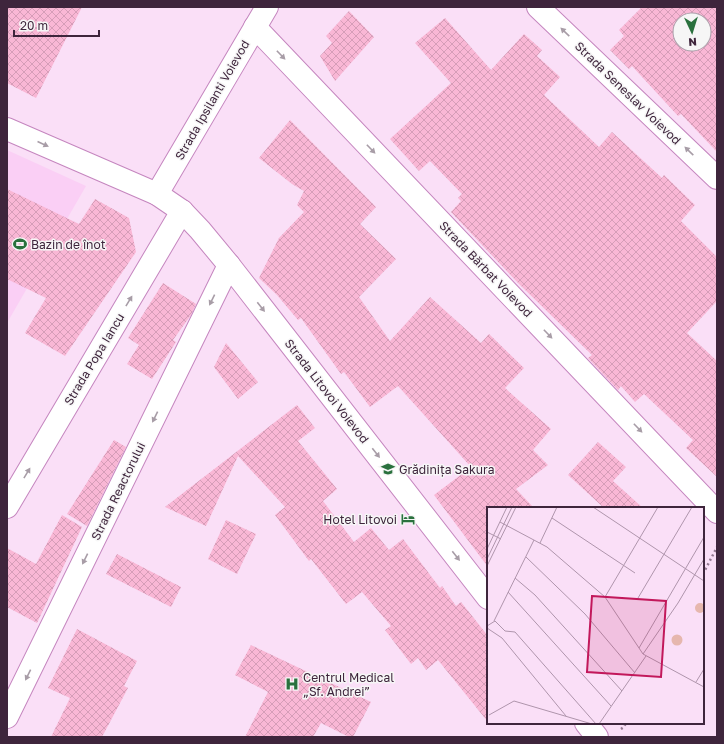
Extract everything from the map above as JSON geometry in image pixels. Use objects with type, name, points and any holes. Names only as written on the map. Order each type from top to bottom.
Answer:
[{"type":"street","name":"Strada Ipsilanti Voievod","points":[[157,194],[266,7]]},
{"type":"street","name":"Strada Seneslav Voievod","points":[[538,7],[717,178]]},
{"type":"street","name":"Strada Bărbat Voievod","points":[[255,27],[717,512]]},
{"type":"street","name":"Strada Litovoi Voievod","points":[[7,129],[157,194],[182,211],[229,265],[487,597]]},
{"type":"street","name":"Strada Popa Iancu","points":[[7,507],[182,211]]},
{"type":"street","name":"Strada Reactorului","points":[[7,717],[229,265]]},
{"type":"street","points":[[587,724],[597,737]]},
{"type":"path","points":[[704,572],[717,547]]},
{"type":"shaded area","points":[[7,150],[86,186],[7,323]]},
{"type":"building","points":[[7,7],[82,7],[36,98],[7,83]]},
{"type":"building","points":[[642,7],[717,7],[717,152],[681,114],[678,116],[632,66],[629,69],[610,50],[624,36],[619,30]]},
{"type":"building","points":[[349,11],[374,37],[335,81],[320,56],[332,43],[326,36]]},
{"type":"building","points":[[445,18],[491,70],[524,34],[542,50],[537,56],[560,77],[544,95],[599,147],[612,132],[662,178],[664,175],[695,205],[681,221],[717,257],[717,301],[687,333],[717,361],[717,477],[686,448],[693,440],[644,394],[635,402],[621,386],[618,390],[588,358],[592,355],[519,284],[451,212],[461,201],[458,198],[462,194],[430,161],[419,171],[390,139],[451,83],[415,43]]},
{"type":"building","points":[[290,120],[376,207],[360,224],[396,259],[359,297],[390,341],[430,297],[481,343],[489,334],[524,368],[505,388],[551,429],[533,450],[548,465],[516,489],[533,507],[487,507],[487,566],[434,495],[471,467],[398,386],[370,407],[344,372],[341,374],[301,318],[298,320],[277,295],[259,278],[279,238],[304,212],[297,205],[304,191],[292,184],[259,158]]},
{"type":"building","points":[[7,189],[79,224],[95,199],[129,218],[136,252],[65,356],[25,333],[46,298],[7,279]]},
{"type":"building","points":[[163,283],[196,304],[191,315],[173,340],[176,342],[152,379],[127,364],[139,345],[128,338]]},
{"type":"building","points":[[226,343],[258,382],[238,399],[214,367]]},
{"type":"building","points":[[297,405],[315,428],[298,441],[337,489],[323,501],[354,542],[371,528],[389,550],[403,539],[440,588],[442,586],[456,606],[461,602],[487,635],[487,721],[438,660],[426,670],[418,658],[411,664],[385,630],[391,626],[362,592],[346,604],[311,559],[309,561],[275,515],[285,507],[238,456],[206,526],[165,507]]},
{"type":"building","points":[[114,440],[126,447],[87,526],[67,514]]},
{"type":"building","points":[[598,442],[626,467],[613,481],[642,507],[603,507],[568,475]]},
{"type":"building","points":[[62,515],[82,527],[37,623],[7,607],[7,548],[36,564]]},
{"type":"building","points":[[226,520],[256,534],[237,574],[208,559]]},
{"type":"building","points":[[117,554],[181,587],[171,607],[106,574]]},
{"type":"building","points":[[77,629],[137,661],[124,686],[128,688],[102,737],[51,737],[70,698],[48,688]]},
{"type":"building","name":"Centrul Medical „Sf. Andrei”","points":[[251,645],[371,702],[353,737],[349,737],[321,723],[313,737],[245,737],[268,692],[235,675]]},
{"type":"place","name":"Bazin de înot","points":[[20,244]]},
{"type":"place","name":"Grădinița Sakura","points":[[388,469]]},
{"type":"place","name":"Hotel Litovoi","points":[[408,519]]},
{"type":"place","name":"Centrul Medical „Sf. Andrei”","points":[[292,684]]}]
